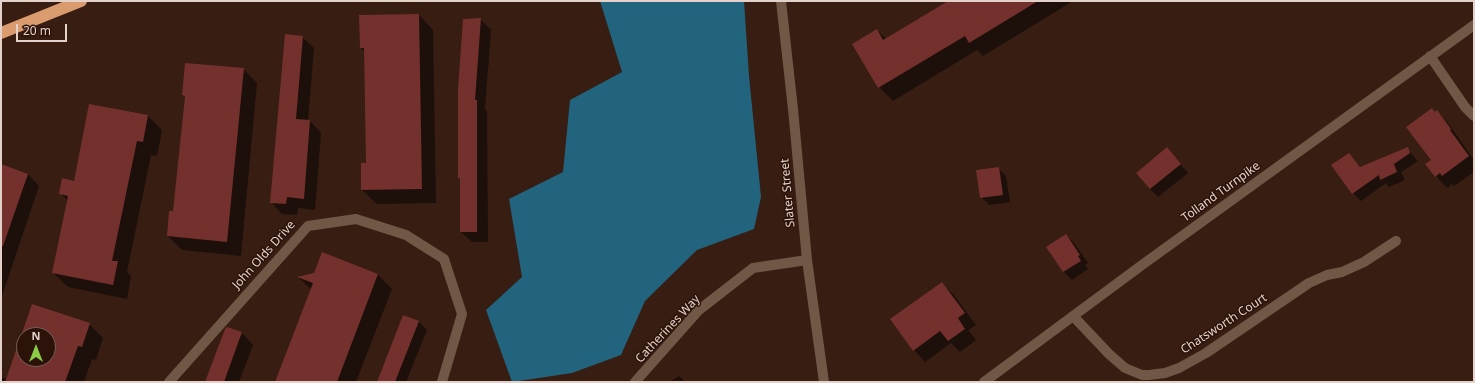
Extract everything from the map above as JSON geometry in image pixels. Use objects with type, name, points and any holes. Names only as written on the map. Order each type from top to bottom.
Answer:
[{"type":"highway","points":[[1,34],[81,1]]},
{"type":"street","name":"Slater Street","points":[[781,1],[807,260],[824,382]]},
{"type":"street","name":"Tolland Turnpike","points":[[984,382],[1474,25]]},
{"type":"street","points":[[1430,56],[1474,116]]},
{"type":"street","name":"John Olds Drive","points":[[169,382],[308,226],[356,219],[406,236],[444,259],[462,314],[442,382]]},
{"type":"street","name":"Chatsworth Court","points":[[1073,316],[1109,354],[1125,368],[1142,375],[1165,373],[1179,368],[1206,353],[1309,283],[1327,275],[1342,272],[1364,262],[1396,241]]},
{"type":"street","name":"Catherines Way","points":[[635,382],[699,310],[753,268],[807,260]]},
{"type":"water","points":[[600,1],[744,1],[749,76],[761,197],[754,229],[697,250],[645,301],[621,355],[572,373],[512,382],[486,310],[522,277],[509,199],[563,172],[570,100],[622,72]]},
{"type":"building","points":[[948,1],[1038,1],[969,43],[965,36],[878,88],[852,44],[877,29],[883,40]]},
{"type":"building","points":[[419,14],[422,189],[361,190],[361,163],[366,163],[364,48],[360,48],[359,15]]},
{"type":"building","points":[[481,18],[475,100],[477,100],[477,232],[460,232],[460,178],[458,178],[458,89],[463,19]]},
{"type":"building","points":[[285,34],[303,36],[296,119],[310,120],[304,199],[287,197],[286,204],[270,203]]},
{"type":"building","points":[[185,63],[244,68],[227,242],[167,236],[169,211],[173,211],[185,96],[182,95]]},
{"type":"building","points":[[89,104],[148,115],[143,142],[137,141],[112,261],[118,261],[113,285],[52,273],[68,196],[59,194],[62,178],[74,181]]},
{"type":"building","points":[[1432,108],[1435,112],[1437,110],[1469,156],[1442,176],[1440,173],[1435,177],[1425,164],[1431,160],[1406,127]]},
{"type":"building","points":[[1167,147],[1181,164],[1150,189],[1136,173]]},
{"type":"building","points":[[1408,147],[1410,153],[1394,164],[1397,172],[1380,180],[1379,175],[1352,194],[1331,165],[1349,153],[1360,167]]},
{"type":"building","points":[[1,164],[28,174],[3,246],[1,246]]},
{"type":"building","points":[[999,167],[1003,195],[980,198],[976,170]]},
{"type":"building","points":[[1066,234],[1080,255],[1078,256],[1081,261],[1063,272],[1046,247]]},
{"type":"building","points":[[322,252],[378,274],[337,382],[275,382],[313,283],[297,277],[314,273]]},
{"type":"building","points":[[942,282],[965,313],[958,318],[965,329],[948,341],[940,331],[913,351],[890,319]]},
{"type":"building","points":[[32,304],[90,323],[82,347],[78,346],[65,382],[5,382],[16,350],[16,367],[56,367],[56,327],[24,327]]},
{"type":"building","points":[[403,315],[419,321],[395,382],[377,382]]},
{"type":"building","points":[[227,327],[242,332],[224,382],[205,382],[225,329]]}]
